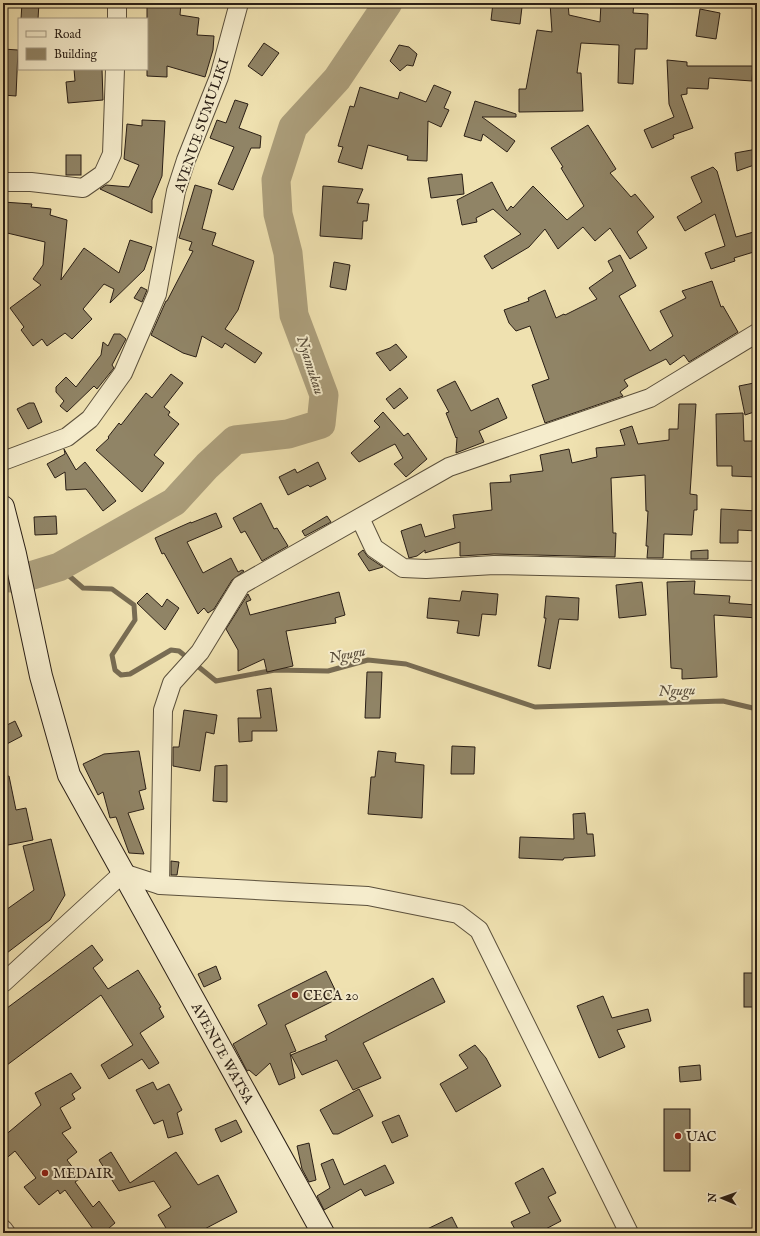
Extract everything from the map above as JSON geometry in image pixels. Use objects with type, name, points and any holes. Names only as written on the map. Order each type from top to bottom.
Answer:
[{"type":"street","points":[[117,3],[117,18]]},
{"type":"street","name":"AVENUE SUMULIKI","points":[[3,461],[67,437],[90,419],[124,373],[158,294],[176,191],[186,160],[219,77],[239,3]]},
{"type":"street","points":[[3,182],[31,182],[83,188],[104,174],[112,154],[115,70]]},
{"type":"street","points":[[160,885],[163,710],[172,683],[200,652],[241,585],[449,467],[650,398],[757,333]]},
{"type":"street","name":"AVENUE WATSA","points":[[3,507],[15,554],[41,676],[69,775],[323,1233]]},
{"type":"street","points":[[360,518],[374,548],[403,568],[426,569],[494,565],[757,571]]},
{"type":"street","points":[[3,983],[123,873],[160,885],[368,896],[458,914],[479,930],[629,1233]]},
{"type":"street","points":[[3,1229],[6,1233]]},
{"type":"building","points":[[22,3],[39,3],[38,18],[21,18]]},
{"type":"building","points":[[147,3],[181,3],[180,15],[199,18],[197,35],[214,36],[213,50],[205,77],[167,66],[167,77],[147,76]]},
{"type":"building","points":[[493,3],[522,7],[520,24],[491,20]]},
{"type":"building","points":[[550,3],[568,3],[569,15],[600,22],[601,3],[634,3],[633,13],[648,14],[647,49],[635,49],[633,84],[618,83],[619,45],[581,43],[577,73],[581,73],[583,111],[519,112],[519,89],[526,89],[537,30],[552,32]]},
{"type":"building","points":[[700,9],[720,13],[716,39],[696,36]]},
{"type":"building","points":[[264,43],[279,53],[262,76],[248,66]]},
{"type":"building","points":[[399,45],[409,47],[417,54],[413,66],[407,65],[400,71],[390,61]]},
{"type":"building","points":[[3,49],[18,50],[16,96],[3,95]]},
{"type":"building","points":[[667,60],[687,62],[687,66],[753,66],[752,81],[709,78],[708,89],[687,88],[687,94],[681,95],[693,128],[673,135],[674,138],[652,148],[644,130],[674,117],[669,104]]},
{"type":"building","points":[[74,70],[102,70],[103,100],[68,103],[66,82],[75,81]]},
{"type":"building","points":[[434,85],[451,92],[444,108],[449,110],[441,127],[428,121],[427,161],[407,160],[408,156],[368,145],[362,169],[338,162],[343,147],[338,146],[350,106],[354,107],[360,87],[398,99],[400,92],[426,102]]},
{"type":"building","points":[[235,100],[248,104],[239,128],[261,136],[260,148],[251,148],[233,190],[218,184],[234,147],[210,138],[217,120],[226,123]]},
{"type":"building","points":[[475,101],[516,114],[516,117],[482,117],[515,141],[507,152],[483,134],[481,141],[464,136]]},
{"type":"building","points":[[142,120],[165,121],[162,176],[152,200],[152,213],[100,189],[106,185],[129,187],[139,165],[124,159],[127,124],[142,126]]},
{"type":"building","points":[[588,125],[616,169],[610,173],[631,197],[635,194],[654,217],[637,232],[647,248],[630,259],[610,228],[595,241],[583,227],[558,249],[545,229],[529,247],[492,269],[484,256],[521,234],[493,209],[476,218],[477,222],[462,225],[457,200],[492,182],[507,211],[511,206],[513,208],[533,186],[567,220],[584,206],[551,148]]},
{"type":"building","points":[[757,149],[757,164],[737,171],[735,153]]},
{"type":"building","points":[[66,155],[81,155],[81,175],[66,175]]},
{"type":"building","points":[[713,167],[717,171],[736,237],[757,231],[757,251],[734,258],[735,261],[711,269],[705,253],[725,246],[715,214],[685,231],[677,217],[702,202],[691,177]]},
{"type":"building","points":[[462,174],[464,194],[431,198],[428,178]]},
{"type":"building","points":[[195,185],[212,190],[202,229],[216,233],[212,245],[254,261],[238,310],[225,329],[262,353],[255,363],[225,343],[222,348],[202,336],[196,357],[183,353],[151,335],[166,301],[193,251],[189,250],[192,242],[179,238]]},
{"type":"building","points":[[323,186],[363,189],[357,203],[369,204],[367,221],[363,221],[362,239],[320,236]]},
{"type":"building","points":[[3,202],[32,204],[31,207],[51,209],[50,215],[67,220],[61,280],[84,248],[119,273],[130,240],[152,247],[144,270],[110,303],[114,289],[104,284],[83,309],[92,319],[72,339],[65,333],[47,346],[42,339],[33,346],[21,330],[24,327],[10,308],[41,285],[33,279],[43,265],[45,242],[3,232]]},
{"type":"building","points":[[620,255],[636,286],[619,296],[650,351],[673,336],[660,311],[686,298],[682,291],[712,281],[721,307],[723,306],[738,332],[689,362],[684,355],[670,365],[666,359],[624,380],[628,386],[620,392],[623,396],[545,423],[532,385],[549,379],[530,326],[516,331],[509,323],[504,310],[529,301],[528,298],[545,290],[556,318],[564,314],[565,315],[597,299],[589,288],[613,271],[608,261]]},
{"type":"building","points":[[334,262],[350,265],[346,290],[330,287]]},
{"type":"building","points":[[141,287],[147,290],[142,302],[134,298]]},
{"type":"building","points":[[114,334],[120,334],[126,339],[112,365],[114,368],[97,389],[94,386],[67,412],[60,406],[64,401],[56,392],[56,387],[66,377],[76,387],[101,355],[103,342],[108,346]]},
{"type":"building","points":[[396,344],[407,357],[390,371],[376,353]]},
{"type":"building","points":[[171,374],[183,383],[164,407],[170,412],[168,415],[179,424],[154,455],[164,463],[142,492],[96,450],[109,438],[108,437],[119,423],[121,425],[146,393],[152,398]]},
{"type":"building","points":[[455,381],[471,411],[498,398],[507,418],[479,431],[484,442],[456,453],[457,437],[456,438],[446,413],[449,412],[437,390]]},
{"type":"building","points":[[754,383],[757,396],[757,411],[745,415],[739,386]]},
{"type":"building","points":[[400,388],[408,398],[394,409],[386,399]]},
{"type":"building","points":[[29,403],[34,403],[42,422],[28,429],[17,409]]},
{"type":"building","points":[[679,404],[696,404],[690,494],[697,495],[697,510],[694,510],[692,535],[664,534],[663,558],[647,558],[648,546],[646,546],[648,511],[646,511],[645,475],[611,478],[613,533],[616,533],[615,557],[494,554],[460,556],[460,542],[425,553],[425,550],[417,556],[409,558],[401,531],[421,524],[425,537],[455,528],[453,515],[492,510],[490,483],[511,482],[510,475],[543,471],[540,455],[569,449],[572,463],[597,457],[596,448],[625,445],[620,430],[632,426],[638,444],[669,440],[669,429],[678,429]]},
{"type":"building","points":[[383,412],[404,436],[408,433],[427,459],[406,477],[394,464],[403,458],[395,444],[359,462],[351,453],[380,427],[374,421]]},
{"type":"building","points":[[743,413],[744,441],[757,441],[757,477],[732,476],[732,466],[717,466],[716,414]]},
{"type":"building","points":[[64,449],[76,470],[85,462],[116,501],[103,511],[86,489],[66,490],[65,472],[55,478],[47,464],[65,454]]},
{"type":"building","points":[[318,462],[326,479],[310,487],[308,485],[288,495],[279,477],[295,469],[297,473]]},
{"type":"building","points":[[261,503],[274,529],[277,528],[288,546],[262,561],[245,531],[241,533],[233,518]]},
{"type":"building","points":[[721,509],[757,511],[757,531],[738,530],[738,543],[720,543]]},
{"type":"building","points":[[216,513],[222,527],[187,542],[203,573],[231,558],[238,572],[242,570],[244,571],[232,580],[214,609],[208,613],[204,608],[198,614],[164,553],[162,554],[155,538]]},
{"type":"building","points":[[56,516],[57,534],[35,535],[34,517]]},
{"type":"building","points":[[327,516],[331,522],[305,536],[302,531]]},
{"type":"building","points":[[363,550],[368,557],[383,567],[369,571],[358,554]]},
{"type":"building","points":[[708,550],[708,559],[691,559],[691,551]]},
{"type":"building","points":[[695,581],[694,594],[730,596],[729,603],[757,605],[757,618],[714,615],[717,677],[682,679],[682,669],[671,668],[667,582]]},
{"type":"building","points":[[642,582],[646,615],[619,618],[616,585]]},
{"type":"building","points":[[462,591],[498,594],[496,615],[482,614],[479,636],[457,633],[459,621],[427,618],[429,598],[460,601]]},
{"type":"building","points":[[339,592],[345,615],[335,618],[336,623],[286,631],[293,666],[267,672],[264,659],[238,671],[238,650],[226,629],[248,594],[251,600],[246,602],[250,615]]},
{"type":"building","points":[[147,593],[162,607],[167,599],[179,608],[165,630],[137,603]]},
{"type":"building","points":[[546,596],[579,598],[578,620],[559,619],[550,669],[538,666],[546,618],[544,618]]},
{"type":"building","points":[[367,672],[382,672],[380,718],[365,718]]},
{"type":"building","points":[[271,688],[277,731],[252,731],[252,741],[239,742],[238,718],[261,718],[257,690]]},
{"type":"building","points":[[184,710],[217,715],[214,734],[206,732],[200,771],[173,766],[173,747],[179,747]]},
{"type":"building","points":[[15,721],[22,736],[3,746],[3,727]]},
{"type":"building","points":[[452,746],[475,747],[474,774],[451,774]]},
{"type":"building","points":[[139,751],[146,789],[139,791],[144,809],[128,813],[144,854],[129,853],[116,817],[110,818],[103,792],[98,795],[83,764],[104,754]]},
{"type":"building","points":[[378,751],[396,753],[395,762],[424,765],[422,818],[368,814],[371,777],[375,777]]},
{"type":"building","points":[[227,765],[227,802],[213,801],[215,766]]},
{"type":"building","points":[[9,776],[16,810],[26,808],[33,840],[3,846],[3,777]]},
{"type":"building","points":[[585,813],[587,834],[593,834],[595,856],[564,858],[563,860],[519,858],[520,837],[574,839],[573,814]]},
{"type":"building","points":[[51,839],[65,895],[50,920],[3,956],[3,912],[34,890],[23,846]]},
{"type":"building","points":[[171,861],[179,862],[177,875],[171,875]]},
{"type":"building","points":[[92,945],[103,960],[93,968],[108,989],[138,970],[161,1007],[159,1008],[164,1017],[140,1033],[159,1063],[149,1069],[142,1059],[109,1079],[101,1065],[133,1045],[101,995],[3,1068],[3,1011]]},
{"type":"building","points":[[216,966],[221,979],[204,987],[198,974]]},
{"type":"building","points":[[326,971],[339,998],[285,1025],[296,1051],[290,1053],[295,1078],[279,1085],[270,1063],[256,1076],[249,1070],[247,1071],[233,1044],[267,1024],[258,1005]]},
{"type":"building","points":[[744,973],[757,973],[757,1007],[744,1007]]},
{"type":"building","points":[[433,978],[445,1002],[363,1043],[381,1078],[353,1090],[337,1060],[302,1075],[291,1055],[327,1040],[325,1036]]},
{"type":"building","points":[[603,996],[612,1018],[648,1009],[651,1021],[617,1030],[625,1047],[599,1058],[577,1006]]},
{"type":"building","points":[[475,1045],[486,1058],[501,1086],[456,1112],[440,1084],[468,1068],[459,1055]]},
{"type":"building","points":[[700,1065],[701,1080],[680,1082],[679,1067]]},
{"type":"building","points":[[71,1073],[81,1088],[72,1094],[75,1099],[60,1108],[71,1128],[62,1133],[77,1152],[67,1160],[81,1178],[75,1182],[93,1207],[99,1201],[115,1223],[103,1233],[96,1233],[65,1190],[60,1194],[58,1190],[39,1205],[24,1187],[36,1178],[15,1151],[3,1161],[3,1137],[41,1105],[35,1093]]},
{"type":"building","points":[[153,1082],[157,1090],[169,1084],[182,1110],[177,1113],[183,1134],[168,1138],[163,1120],[154,1124],[136,1090]]},
{"type":"building","points":[[359,1089],[373,1116],[338,1134],[333,1134],[320,1110]]},
{"type":"building","points":[[664,1109],[690,1109],[690,1171],[664,1171]]},
{"type":"building","points":[[399,1115],[408,1136],[392,1143],[382,1122]]},
{"type":"building","points":[[236,1120],[242,1132],[221,1142],[215,1129]]},
{"type":"building","points":[[309,1143],[316,1180],[309,1182],[302,1169],[297,1146]]},
{"type":"building","points":[[111,1152],[130,1183],[176,1152],[198,1185],[218,1175],[237,1212],[197,1233],[169,1233],[158,1215],[171,1207],[154,1181],[119,1191],[99,1160]]},
{"type":"building","points":[[333,1159],[344,1185],[385,1165],[394,1183],[365,1196],[361,1189],[324,1210],[317,1196],[330,1188],[321,1164]]},
{"type":"building","points":[[543,1168],[556,1193],[548,1197],[561,1221],[538,1233],[517,1233],[511,1222],[530,1213],[515,1183]]},
{"type":"building","points":[[452,1217],[460,1233],[419,1233]]},
{"type":"waterway","name":"Nyamukau","points":[[3,577],[20,579],[59,567],[174,502],[207,466],[235,440],[288,434],[321,424],[324,395],[294,315],[288,253],[278,214],[276,180],[293,127],[337,79],[388,3]]},
{"type":"waterway","name":"Ngugu","points":[[59,567],[83,588],[112,589],[134,605],[135,620],[112,655],[115,670],[121,675],[130,674],[171,650],[179,651],[216,681],[275,670],[328,671],[368,660],[406,664],[535,707],[723,701],[757,709]]},
{"type":"place","name":"CECA 20","points":[[295,995]]},
{"type":"place","name":"UAC","points":[[678,1136]]},
{"type":"place","name":"MEDAIR","points":[[45,1173]]}]
